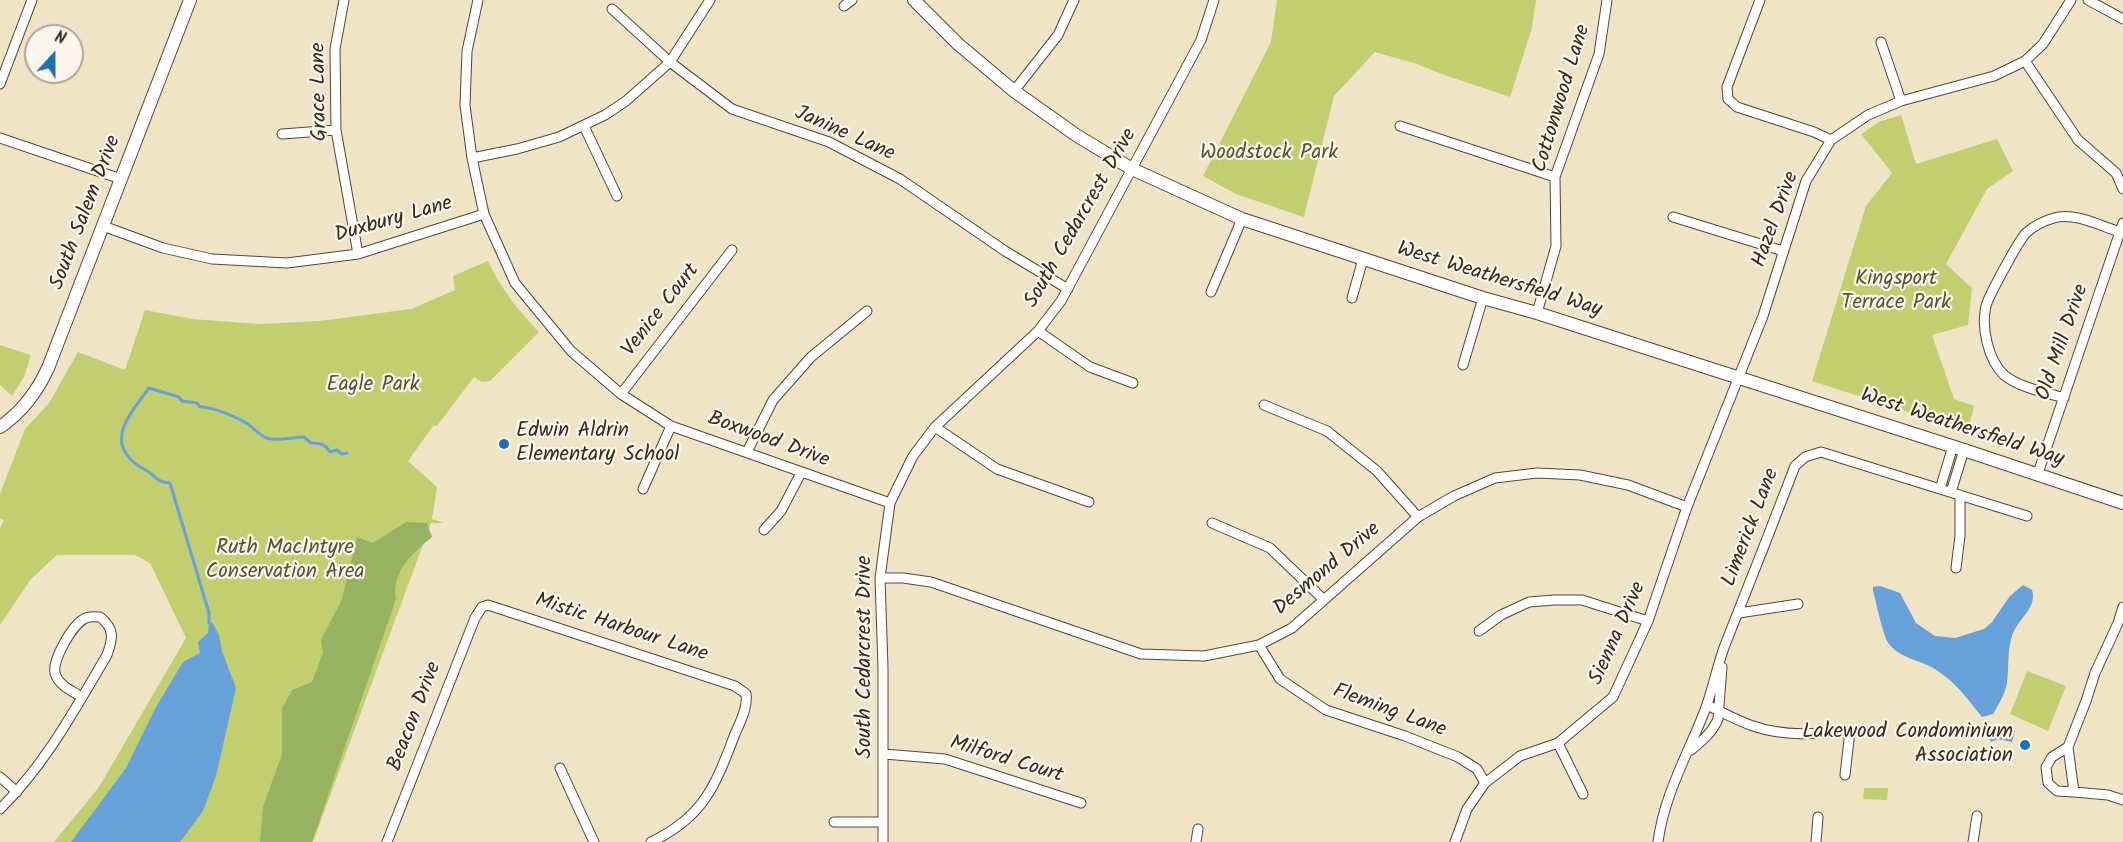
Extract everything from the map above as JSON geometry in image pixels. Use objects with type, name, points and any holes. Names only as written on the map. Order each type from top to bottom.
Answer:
[{"type":"street","points":[[0,84],[32,0]]},
{"type":"street","name":"South Salem Drive","points":[[0,427],[25,406],[42,382],[190,0]]},
{"type":"street","name":"Grace Lane","points":[[345,0],[335,49],[336,130],[358,254]]},
{"type":"street","name":"Boxwood Drive","points":[[478,0],[467,51],[464,88],[472,158],[484,214],[515,283],[571,351],[621,394],[671,426],[890,503]]},
{"type":"street","points":[[472,158],[539,143],[584,126],[626,101],[670,62],[710,0]]},
{"type":"street","name":"West Weathersfield Way","points":[[914,0],[958,44],[1014,91],[1076,135],[1132,169],[1242,219],[1482,298],[1537,313],[2123,502]]},
{"type":"street","points":[[1014,91],[1058,34],[1074,0]]},
{"type":"street","name":"South Cedarcrest Drive","points":[[883,842],[884,754],[880,578],[890,503],[914,456],[935,427],[1038,331],[1068,289],[1201,40],[1214,0]]},
{"type":"street","name":"Cottonwood Lane","points":[[1537,313],[1556,246],[1555,177],[1599,54],[1607,0]]},
{"type":"street","points":[[1760,0],[1727,87],[1728,99],[1737,107],[1814,132],[1831,140]]},
{"type":"street","points":[[2071,0],[2043,44],[2025,61],[2078,140],[2116,173],[2123,189]]},
{"type":"street","points":[[2088,0],[2123,20]]},
{"type":"street","name":"Janine Lane","points":[[612,9],[670,62],[732,110],[829,142],[900,179],[1005,251],[1068,289]]},
{"type":"street","points":[[1881,42],[1901,101]]},
{"type":"street","name":"Hazel Drive","points":[[1740,378],[1763,316],[1806,181],[1831,140],[1868,115],[1901,101],[1994,76],[2025,61]]},
{"type":"street","points":[[584,126],[617,196]]},
{"type":"street","points":[[1400,126],[1555,177]]},
{"type":"street","points":[[282,134],[336,130]]},
{"type":"street","points":[[0,138],[121,178]]},
{"type":"street","name":"Duxbury Lane","points":[[103,226],[163,248],[212,259],[286,263],[358,254],[484,214]]},
{"type":"street","points":[[1674,217],[1783,251]]},
{"type":"street","points":[[2064,398],[2021,384],[2004,375],[1990,355],[1985,327],[1986,305],[2023,235],[2038,224],[2056,217],[2076,218],[2122,228]]},
{"type":"street","points":[[1211,292],[1242,219]]},
{"type":"street","name":"Old Mill Drive","points":[[2038,473],[2122,228]]},
{"type":"street","name":"Venice Court","points":[[621,394],[732,250]]},
{"type":"street","points":[[1352,298],[1363,259]]},
{"type":"street","points":[[1463,365],[1482,298]]},
{"type":"street","points":[[747,452],[773,400],[811,357],[867,311]]},
{"type":"street","points":[[1038,331],[1090,367],[1133,383]]},
{"type":"street","name":"Sienna Drive","points":[[1455,842],[1467,809],[1485,783],[1520,756],[1558,743],[1613,697],[1648,621],[1687,507],[1740,378]]},
{"type":"street","points":[[1264,405],[1327,432],[1377,471],[1418,518]]},
{"type":"street","points":[[643,489],[671,426]]},
{"type":"street","points":[[935,427],[997,469],[1089,502]]},
{"type":"street","points":[[1940,489],[1959,448]]},
{"type":"street","points":[[1956,568],[1960,536],[1955,494],[1959,448]]},
{"type":"street","name":"Limerick Lane","points":[[1658,842],[1675,779],[1689,752],[1707,705],[1725,646],[1795,466],[1805,457],[1821,452],[2027,516]]},
{"type":"street","points":[[764,530],[781,511],[801,473]]},
{"type":"street","name":"Desmond Drive","points":[[880,578],[931,582],[1141,654],[1204,656],[1259,645],[1292,628],[1418,518],[1454,496],[1495,478],[1537,473],[1580,475],[1628,485],[1687,507]]},
{"type":"street","points":[[1212,524],[1270,548],[1323,599]]},
{"type":"street","points":[[1479,631],[1502,615],[1528,602],[1554,600],[1582,600],[1648,621]]},
{"type":"street","points":[[1739,613],[1798,604]]},
{"type":"street","name":"Mistic Harbour Lane","points":[[482,607],[494,605],[735,686],[746,694],[745,707],[718,779],[710,793],[687,820],[651,842]]},
{"type":"street","name":"Beacon Drive","points":[[387,842],[474,618],[482,607]]},
{"type":"street","points":[[2074,792],[2068,747],[2095,673],[2118,624],[2123,607]]},
{"type":"street","points":[[0,809],[17,792],[53,746],[107,655],[112,640],[112,630],[100,617],[88,616],[79,622],[56,660],[54,671],[59,681],[82,697]]},
{"type":"street","name":"Fleming Lane","points":[[1259,645],[1280,679],[1326,710],[1405,736],[1458,757],[1477,769],[1485,783]]},
{"type":"street","name":"Limerick Lane","points":[[1689,752],[1705,739],[1718,720],[1725,646]]},
{"type":"street","points":[[1707,705],[1753,726],[1782,733],[1850,731],[1845,775]]},
{"type":"street","points":[[1558,743],[1583,794]]},
{"type":"street","points":[[2068,747],[2052,757],[2046,770],[2048,783],[2057,791],[2108,795],[2123,800]]},
{"type":"street","name":"Milford Court","points":[[884,754],[945,759],[1081,803]]},
{"type":"street","points":[[560,768],[594,842]]},
{"type":"street","points":[[0,777],[17,792]]},
{"type":"street","points":[[1972,842],[1977,816]]},
{"type":"street","points":[[1816,842],[1818,817]]},
{"type":"street","points":[[834,822],[882,822]]},
{"type":"street","points":[[1196,842],[1198,829]]},
{"type":"green space","name":"Woodstock Park","points":[[1277,0],[1536,0],[1532,28],[1510,97],[1414,63],[1375,52],[1334,96],[1304,217],[1236,194],[1203,176],[1271,42]]},
{"type":"green space","name":"Kingsport Terrace Park","points":[[1901,115],[1916,164],[1997,139],[2013,171],[1987,189],[1946,264],[1972,288],[1968,325],[1932,335],[1954,399],[1974,406],[1968,431],[1812,381],[1866,206],[1892,173],[1861,134],[1879,122]]},
{"type":"green space","name":"Ruth MacIntyre Conservation Area","points":[[488,261],[510,299],[539,332],[490,381],[482,382],[474,377],[437,426],[433,426],[408,461],[437,487],[432,519],[444,523],[431,523],[313,842],[54,842],[99,787],[186,638],[150,563],[135,555],[57,555],[31,579],[0,625],[0,528],[4,520],[0,518],[0,494],[25,429],[49,403],[78,352],[125,370],[145,310],[192,319],[259,324],[319,321],[411,309],[455,290],[453,276]]},
{"type":"green space","points":[[0,345],[31,355],[24,377],[12,396],[0,385]]},
{"type":"green space","points":[[406,522],[427,523],[432,537],[411,556],[400,571],[395,589],[396,599],[312,842],[260,842],[263,807],[282,754],[282,709],[292,690],[312,682],[323,653],[321,640],[342,599],[357,537],[373,543]]},
{"type":"green space","points":[[2027,671],[2066,686],[2048,731],[2010,714]]},
{"type":"green space","points":[[1864,788],[1888,788],[1887,800],[1863,799]]},
{"type":"water","points":[[2023,585],[2032,590],[2032,602],[2012,636],[2006,687],[1993,714],[1982,717],[1948,679],[1933,668],[1893,649],[1882,627],[1873,591],[1873,587],[1880,586],[1900,593],[1916,623],[1935,636],[1955,638],[1984,629],[1992,622],[2010,596]]},
{"type":"water","points":[[212,622],[219,635],[222,651],[236,688],[216,776],[203,811],[180,842],[71,842],[126,768],[156,707],[183,662],[200,653],[198,642],[208,633],[209,623]]},
{"type":"water","points":[[1998,725],[2015,730],[2012,742],[1998,739],[1991,742],[1988,735]]},
{"type":"waterway","points":[[209,623],[209,613],[170,483],[159,480],[133,461],[125,452],[122,442],[122,431],[133,410],[149,388],[232,416],[267,438],[304,437],[311,443],[324,446],[330,452],[337,450],[342,454],[347,453]]},
{"type":"place","name":"Edwin Aldrin Elementary School","points":[[504,444]]},
{"type":"place","name":"Lakewood Condominium Association","points":[[2025,745]]},
{"type":"park label","name":"Eagle Park","points":[[373,386]]}]
